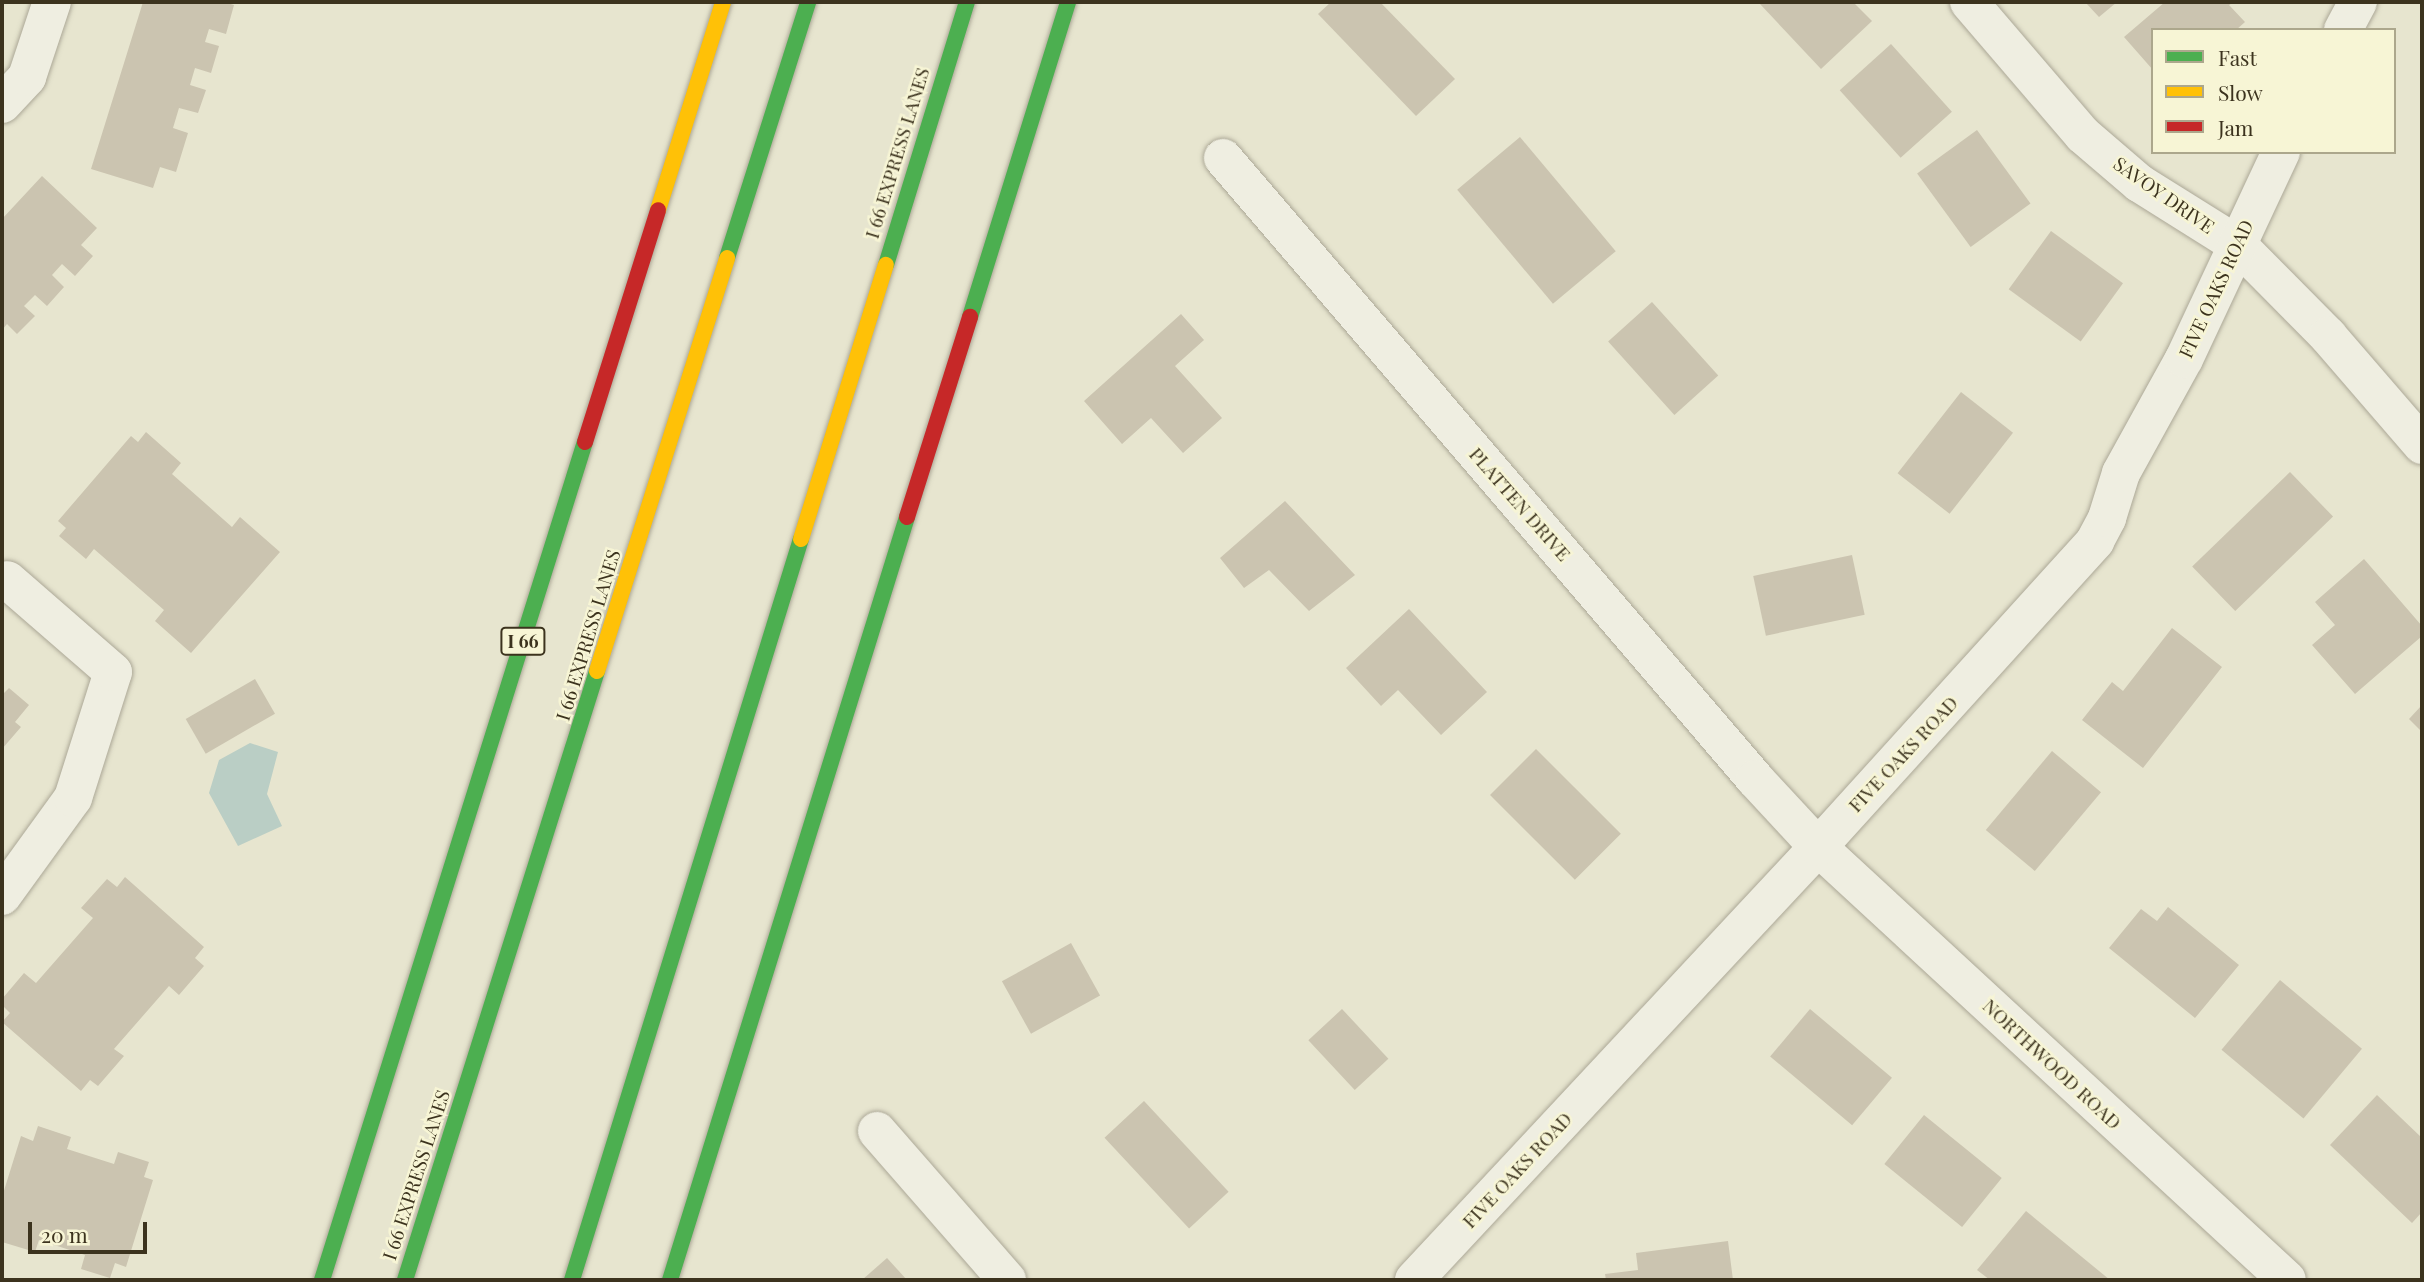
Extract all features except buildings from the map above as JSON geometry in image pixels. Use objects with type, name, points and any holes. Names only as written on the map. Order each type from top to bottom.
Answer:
[{"type":"highway","name":"I 66","points":[[322,1280],[723,2]]},
{"type":"highway","name":"I 66 EXPRESS LANES","points":[[405,1280],[808,2]]},
{"type":"highway","name":"I 66 EXPRESS LANES","points":[[572,1280],[967,2]]},
{"type":"highway","points":[[670,1280],[1068,2]]},
{"type":"street","points":[[2,104],[27,78],[52,2]]},
{"type":"street","name":"SAVOY DRIVE","points":[[1969,2],[2083,135],[2139,183],[2238,245],[2328,336],[2422,445]]},
{"type":"street","points":[[2344,28],[2358,2]]},
{"type":"street","name":"FIVE OAKS ROAD","points":[[1414,1280],[1818,847],[2095,541],[2107,518],[2121,473],[2184,359],[2280,154]]},
{"type":"street","name":"PLATTEN DRIVE","points":[[1223,158],[1746,768],[1818,847]]},
{"type":"street","points":[[2,897],[73,798],[113,673],[7,580]]},
{"type":"street","name":"NORTHWOOD ROAD","points":[[1818,847],[2287,1280]]},
{"type":"street","points":[[877,1131],[1007,1280]]},
{"type":"shaded area","points":[[250,743],[278,752],[267,794],[282,826],[238,846],[209,793],[219,760]]},
{"type":"traffic: fast","points":[[727,258],[808,2]]},
{"type":"traffic: fast","points":[[886,265],[967,2]]},
{"type":"traffic: fast","points":[[970,317],[1068,2]]},
{"type":"traffic: fast","points":[[322,1280],[585,442]]},
{"type":"traffic: fast","points":[[670,1280],[907,517]]},
{"type":"traffic: fast","points":[[572,1280],[801,539]]},
{"type":"traffic: fast","points":[[405,1280],[597,671]]},
{"type":"traffic: slow","points":[[658,210],[723,2]]},
{"type":"traffic: slow","points":[[597,671],[727,258]]},
{"type":"traffic: slow","points":[[801,539],[886,265]]},
{"type":"traffic: jam","points":[[585,442],[658,210]]},
{"type":"traffic: jam","points":[[907,517],[970,317]]}]
